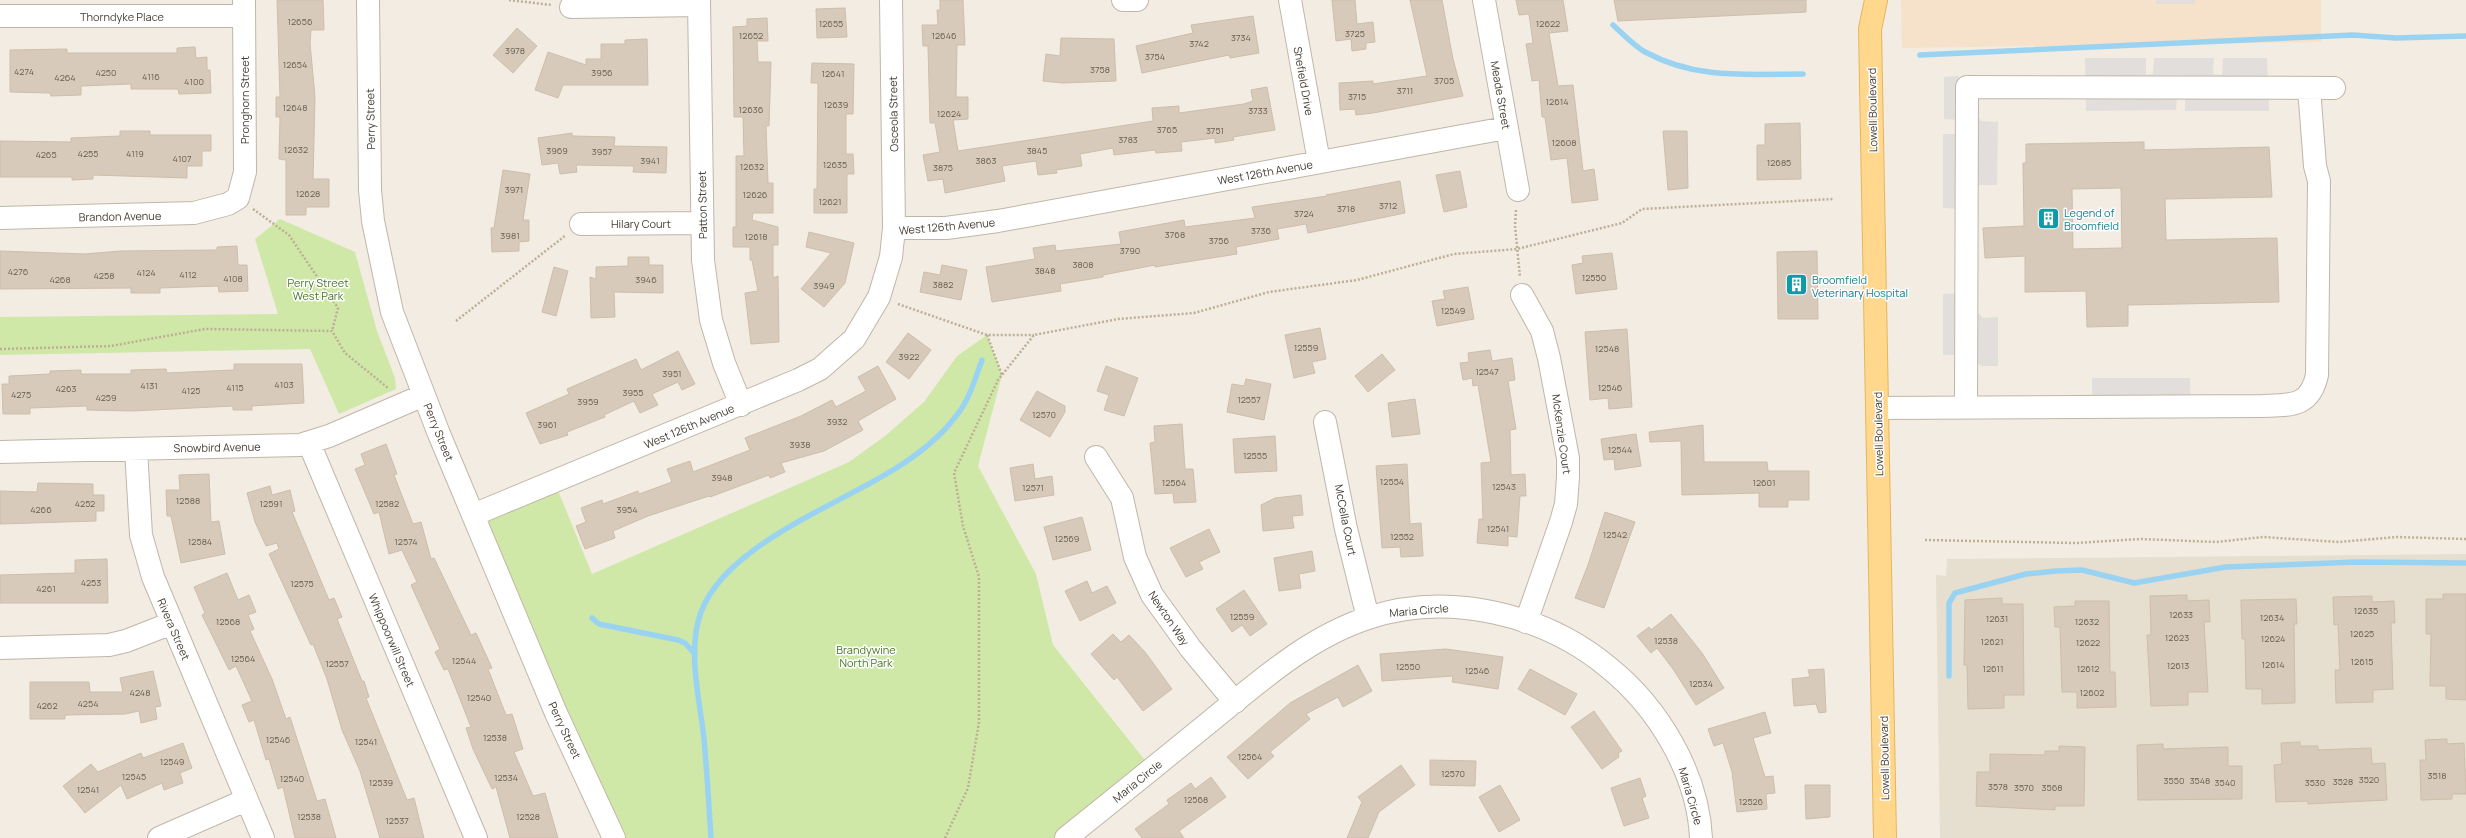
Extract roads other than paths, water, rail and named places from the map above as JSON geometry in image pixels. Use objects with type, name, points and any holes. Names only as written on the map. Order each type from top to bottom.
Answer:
[{"type":"main road","name":"Lowell Boulevard","points":[[1863,0],[1870,29],[1885,838]]},
{"type":"main road","name":"Lowell Boulevard","points":[[1870,29],[1876,0]]},
{"type":"street","name":"Perry Street","points":[[368,0],[370,190],[373,221],[392,312],[415,398],[473,516],[556,713],[614,838]]},
{"type":"street","name":"Osceola Street","points":[[891,0],[894,228]]},
{"type":"street","points":[[1123,0],[1137,0]]},
{"type":"street","name":"Shefield Drive","points":[[1290,0],[1319,162]]},
{"type":"street","name":"Meade Street","points":[[1484,0],[1518,190]]},
{"type":"street","points":[[571,7],[699,2]]},
{"type":"street","name":"Patton Street","points":[[699,2],[703,260],[711,320],[724,363],[741,404]]},
{"type":"street","name":"Thorndyke Place","points":[[0,16],[244,8]]},
{"type":"street","name":"Pronghorn Street","points":[[238,198],[245,172],[244,8]]},
{"type":"street","points":[[1966,406],[1967,87],[2334,88]]},
{"type":"street","points":[[1878,408],[1966,406],[2263,406],[2298,403],[2307,397],[2314,387],[2317,375],[2319,189],[2309,88]]},
{"type":"street","name":"West 126th Avenue","points":[[473,516],[741,404],[820,369],[854,339],[879,297],[891,257],[894,228],[946,228],[998,221],[1506,128]]},
{"type":"street","name":"Brandon Avenue","points":[[0,218],[194,213],[222,206],[238,198]]},
{"type":"street","name":"Hilary Court","points":[[580,224],[702,223]]},
{"type":"street","name":"McKenzie Court","points":[[1522,295],[1542,331],[1549,358],[1568,458],[1566,504],[1526,622]]},
{"type":"street","name":"Snowbird Avenue","points":[[0,452],[233,448],[300,445],[329,436],[415,398]]},
{"type":"street","name":"McCella Court","points":[[1325,422],[1346,529],[1368,618]]},
{"type":"street","name":"Whippoorwill Street","points":[[309,442],[476,838]]},
{"type":"street","name":"Rivera Street","points":[[136,449],[141,535],[153,577],[263,838]]},
{"type":"street","name":"Newton Way","points":[[1096,457],[1122,498],[1136,557],[1152,595],[1191,649],[1235,702]]},
{"type":"street","name":"Maria Circle","points":[[1066,838],[1289,660],[1326,636],[1368,618],[1392,611],[1446,607],[1490,612],[1526,622],[1579,646],[1618,675],[1642,700],[1668,737],[1684,769],[1699,820],[1701,838]]},
{"type":"street","points":[[0,648],[108,645],[126,641],[172,623]]},
{"type":"street","points":[[159,838],[246,800]]},
{"type":"waterway","points":[[1613,25],[1645,52],[1664,61],[1684,67],[1722,74],[1803,74]]},
{"type":"waterway","points":[[1920,55],[2353,35],[2396,38],[2466,36]]},
{"type":"waterway","points":[[711,838],[704,739],[695,666],[698,622],[709,595],[728,571],[754,550],[783,530],[876,480],[916,455],[930,443],[944,430],[965,404],[982,360]]},
{"type":"waterway","points":[[1949,676],[1949,603],[1955,593],[2026,574],[2082,570],[2134,583],[2226,567],[2357,562],[2466,563]]},
{"type":"waterway","points":[[592,618],[599,624],[678,640],[685,643],[695,654]]},
{"type":"place","name":"Legend of Broomfield","points":[[2048,218]]},
{"type":"place","name":"Broomfield Veterinary Hospital","points":[[1797,285]]},
{"type":"park label","name":"Perry Street West Park","points":[[318,288]]},
{"type":"park label","name":"Brandywine North Park","points":[[866,655]]}]
